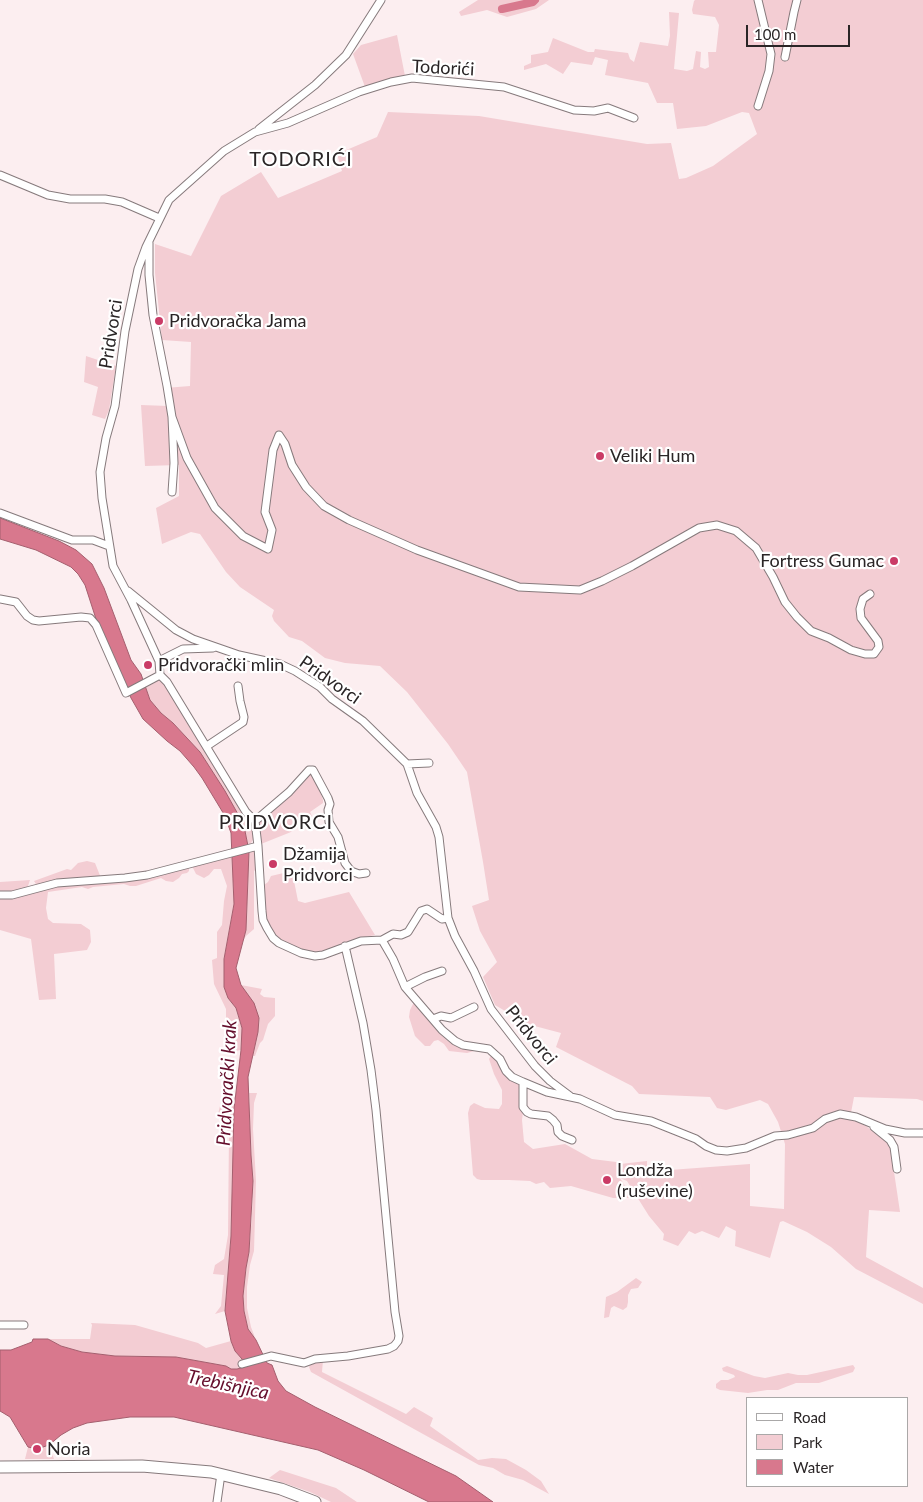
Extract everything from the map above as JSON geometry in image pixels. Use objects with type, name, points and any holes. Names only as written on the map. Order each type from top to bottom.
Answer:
[{"type":"main road","points":[[0,1467],[142,1466],[211,1472],[281,1489],[314,1502]]},
{"type":"street","name":"Todorići","points":[[159,218],[170,200],[189,181],[224,151],[255,132],[315,85],[346,55],[381,0]]},
{"type":"street","points":[[758,0],[771,54],[769,71],[758,106]]},
{"type":"street","points":[[785,57],[797,0]]},
{"type":"street","name":"Todorići","points":[[255,132],[288,123],[358,92],[412,78],[504,87],[574,110],[594,111],[608,108],[634,118]]},
{"type":"street","points":[[0,175],[48,195],[70,199],[122,202],[159,218]]},
{"type":"street","name":"Pridvorci","points":[[159,218],[138,269],[134,285],[125,331],[115,406],[106,438],[100,472],[108,546],[113,566],[159,661],[160,675]]},
{"type":"street","points":[[149,240],[149,275],[153,315],[168,386],[172,417],[174,463],[172,492]]},
{"type":"street","points":[[172,417],[187,458],[214,508],[243,536],[268,549],[272,530],[265,512],[267,489],[273,450],[279,435],[285,444],[292,465],[306,487],[324,506],[349,520],[417,550],[519,587],[580,590],[602,582],[699,528],[717,525],[736,531],[756,548],[785,602],[811,631],[851,650],[865,654],[874,654],[879,647],[878,641],[861,618],[860,610],[863,599],[870,594]]},
{"type":"street","points":[[0,513],[72,540],[93,540],[108,546]]},
{"type":"street","name":"Pridvorci","points":[[125,589],[176,630],[193,639],[216,648],[280,664],[295,671],[320,687],[332,699],[363,721],[407,764],[417,793],[440,837],[448,918],[490,1008],[535,1066],[550,1081],[570,1096]]},
{"type":"street","points":[[0,599],[16,602],[33,620],[90,618],[96,625],[126,693],[160,675],[167,682],[246,812],[255,821],[263,920],[279,943],[315,956],[361,940],[382,940],[393,934],[401,935],[408,932],[421,911],[427,909],[442,918],[448,918]]},
{"type":"street","points":[[159,661],[183,649],[216,648]]},
{"type":"street","points":[[207,746],[243,722],[244,716],[238,686]]},
{"type":"street","points":[[407,764],[429,763]]},
{"type":"street","points":[[255,821],[289,792],[309,770],[313,770],[328,798],[330,804],[328,810],[329,822],[338,837],[345,863],[351,871],[359,874],[366,873]]},
{"type":"street","points":[[0,895],[23,892],[57,883],[146,875],[258,846]]},
{"type":"street","name":"Pridvorci","points":[[382,940],[393,959],[405,987],[448,1037],[463,1045],[489,1049],[500,1059],[506,1071],[512,1077],[547,1092],[580,1099],[615,1115],[652,1121],[696,1139],[716,1150],[727,1151],[746,1148],[775,1136],[788,1135],[813,1128],[826,1119],[840,1114],[856,1117],[885,1129],[905,1133],[923,1133]]},
{"type":"street","points":[[242,1364],[271,1356],[304,1363],[315,1359],[348,1356],[388,1349],[398,1342],[400,1336],[395,1312],[371,1070],[363,1023],[344,946]]},
{"type":"street","points":[[405,987],[442,971]]},
{"type":"street","points":[[433,1019],[441,1016],[451,1018],[474,1007]]},
{"type":"street","points":[[523,1082],[523,1106],[526,1112],[548,1116],[557,1125],[558,1132],[572,1140]]},
{"type":"street","name":"Pridvorci","points":[[870,1123],[890,1140],[894,1147],[898,1169]]},
{"type":"street","points":[[0,1325],[24,1325]]},
{"type":"street","points":[[217,1502],[221,1474]]},
{"type":"green space","points":[[478,0],[549,0],[536,9],[507,17],[487,10],[461,16],[459,12]]},
{"type":"green space","points":[[695,0],[923,0],[923,1101],[917,1099],[854,1097],[850,1118],[866,1126],[890,1145],[900,1212],[869,1210],[866,1257],[923,1288],[923,1304],[856,1269],[831,1247],[807,1232],[783,1221],[780,1222],[770,1258],[735,1246],[736,1231],[726,1226],[719,1238],[702,1231],[695,1234],[689,1231],[678,1246],[663,1240],[664,1234],[649,1216],[627,1181],[620,1178],[633,1198],[613,1198],[571,1186],[550,1188],[544,1182],[536,1184],[530,1181],[481,1180],[473,1175],[468,1113],[470,1106],[474,1103],[485,1108],[499,1109],[502,1104],[502,1090],[489,1059],[492,1054],[519,1083],[519,1104],[523,1112],[524,1142],[533,1149],[565,1144],[592,1159],[620,1164],[647,1161],[647,1169],[670,1170],[750,1164],[750,1206],[784,1209],[785,1144],[778,1122],[768,1104],[760,1100],[726,1110],[717,1108],[710,1097],[639,1094],[632,1086],[556,1047],[561,1033],[527,1024],[495,1005],[483,977],[497,962],[480,931],[472,906],[489,900],[467,772],[448,744],[407,692],[380,666],[345,663],[325,658],[302,641],[289,637],[274,621],[272,616],[274,610],[240,587],[226,572],[200,534],[191,532],[162,544],[156,508],[179,496],[179,465],[145,466],[141,405],[168,406],[165,388],[190,386],[191,342],[162,340],[155,273],[155,244],[191,256],[221,196],[261,172],[278,198],[342,171],[337,154],[377,137],[388,112],[479,116],[647,144],[671,143],[679,179],[686,178],[713,166],[757,134],[749,113],[742,112],[706,126],[677,129],[673,103],[657,103],[648,83],[605,75],[608,60],[595,57],[592,65],[571,62],[563,74],[546,64],[524,70],[524,66],[531,63],[531,55],[548,52],[553,38],[588,52],[594,52],[595,49],[628,53],[630,59],[634,62],[640,42],[668,46],[670,36],[669,12],[679,13],[674,69],[687,71],[693,69],[696,51],[701,52],[700,67],[705,69],[709,67],[708,52],[716,52],[719,25],[715,17],[693,14],[692,10]]},
{"type":"green space","points":[[397,35],[405,76],[365,87],[353,54],[361,45]]},
{"type":"green space","points":[[86,356],[116,366],[109,410],[105,419],[92,415],[98,387],[84,382]]},
{"type":"green space","points":[[162,678],[251,826],[254,838],[248,845],[239,816],[200,752],[150,700],[145,686]]},
{"type":"green space","points":[[311,774],[315,777],[323,800],[323,803],[310,812],[313,818],[296,824],[291,832],[261,844],[258,824],[260,817]]},
{"type":"green space","points":[[249,851],[255,852],[257,869],[254,871],[254,929],[243,941],[246,930]]},
{"type":"green space","points":[[232,855],[234,904],[224,959],[228,998],[236,1008],[242,1028],[241,1050],[229,1052],[228,1047],[232,1040],[233,1032],[226,1023],[226,1009],[214,984],[212,960],[217,958],[217,932],[222,925],[227,886],[221,869],[214,869],[204,878],[196,874],[192,866]]},
{"type":"green space","points":[[87,861],[95,863],[101,878],[48,882],[39,885],[34,881],[67,869],[71,870],[78,863]]},
{"type":"green space","points":[[189,867],[187,873],[182,874],[173,882],[161,878],[136,886],[124,884],[48,892],[46,908],[48,919],[53,923],[81,924],[90,930],[91,942],[87,950],[54,954],[56,999],[39,1000],[31,939],[0,930],[0,897],[28,895],[55,886]]},
{"type":"green space","points":[[292,871],[298,901],[305,903],[349,892],[375,935],[357,939],[315,954],[280,942],[269,927],[266,918],[264,885],[271,876]]},
{"type":"green space","points":[[30,880],[28,886],[18,892],[0,893],[0,882]]},
{"type":"green space","points":[[241,985],[262,989],[260,994],[264,997],[275,998],[275,1016],[268,1024],[255,1056],[252,1056],[258,1032],[259,1018]]},
{"type":"green space","points":[[414,1002],[448,1041],[455,1045],[478,1050],[467,1053],[449,1051],[438,1040],[434,1041],[430,1046],[425,1046],[415,1036],[409,1017]]},
{"type":"green space","points":[[249,1093],[257,1093],[254,1103],[253,1129],[256,1181],[254,1251],[247,1287],[247,1308],[256,1340],[248,1329],[243,1296],[249,1252],[253,1181]]},
{"type":"green space","points":[[235,1096],[231,1236],[225,1311],[215,1314],[221,1306],[224,1275],[213,1274],[215,1265],[224,1259],[228,1235],[229,1132],[222,1126],[218,1114],[221,1102]]},
{"type":"green space","points":[[636,1278],[642,1282],[638,1288],[631,1289],[628,1295],[627,1307],[623,1310],[614,1306],[611,1308],[609,1317],[604,1318],[606,1297],[617,1292]]},
{"type":"green space","points":[[91,1323],[135,1325],[198,1343],[206,1348],[231,1341],[245,1367],[231,1369],[226,1366],[176,1357],[115,1356],[82,1352],[61,1346],[48,1339],[90,1339]]},
{"type":"green space","points":[[323,1360],[322,1372],[406,1414],[414,1407],[433,1418],[430,1426],[478,1460],[506,1459],[541,1481],[549,1494],[523,1480],[505,1475],[493,1468],[479,1465],[311,1372],[309,1367],[313,1361]]},
{"type":"green space","points":[[853,1365],[855,1368],[853,1372],[819,1383],[796,1383],[778,1390],[748,1393],[716,1388],[716,1384],[721,1380],[735,1377],[723,1371],[722,1368],[727,1366],[765,1378],[788,1373],[807,1375]]},
{"type":"green space","points":[[49,1445],[54,1459],[25,1459],[28,1447],[37,1449]]},
{"type":"green space","points":[[280,1470],[336,1488],[357,1502],[331,1502],[310,1492],[269,1478]]},
{"type":"water","name":"Trebišnjica","points":[[0,518],[59,541],[76,550],[92,564],[104,588],[131,660],[141,674],[150,700],[200,752],[225,791],[245,831],[249,851],[246,930],[236,968],[241,985],[254,1003],[259,1018],[258,1032],[248,1077],[253,1181],[249,1252],[243,1296],[248,1329],[256,1340],[267,1363],[272,1365],[278,1381],[286,1391],[456,1476],[493,1502],[429,1502],[318,1450],[174,1417],[130,1417],[87,1423],[73,1428],[49,1445],[37,1449],[28,1447],[10,1417],[0,1411],[0,1350],[11,1350],[32,1342],[33,1339],[48,1339],[61,1346],[82,1352],[115,1356],[176,1357],[226,1366],[231,1369],[245,1367],[231,1341],[225,1311],[231,1236],[234,1109],[242,1028],[236,1008],[228,998],[224,987],[224,959],[234,904],[231,833],[225,816],[194,767],[180,751],[143,719],[131,698],[97,622],[85,585],[78,574],[71,567],[36,550],[0,539]]},
{"type":"waterway","points":[[502,9],[535,0]]},
{"type":"place","name":"Pridvoračka Jama","points":[[159,321]]},
{"type":"place","name":"Veliki Hum","points":[[600,456]]},
{"type":"place","name":"Fortress Gumac","points":[[894,561]]},
{"type":"place","name":"Pridvorački mlin","points":[[148,665]]},
{"type":"place","name":"Džamija Pridvorci","points":[[273,864]]},
{"type":"place","name":"Londža (ruševine)","points":[[607,1180]]},
{"type":"place","name":"Noria","points":[[37,1449]]},
{"type":"district","name":"TODORIĆI","points":[[301,160]]},
{"type":"district","name":"PRIDVORCI","points":[[276,823]]},
{"type":"water label","name":"Pridvorački krak","points":[[227,1083]]}]
